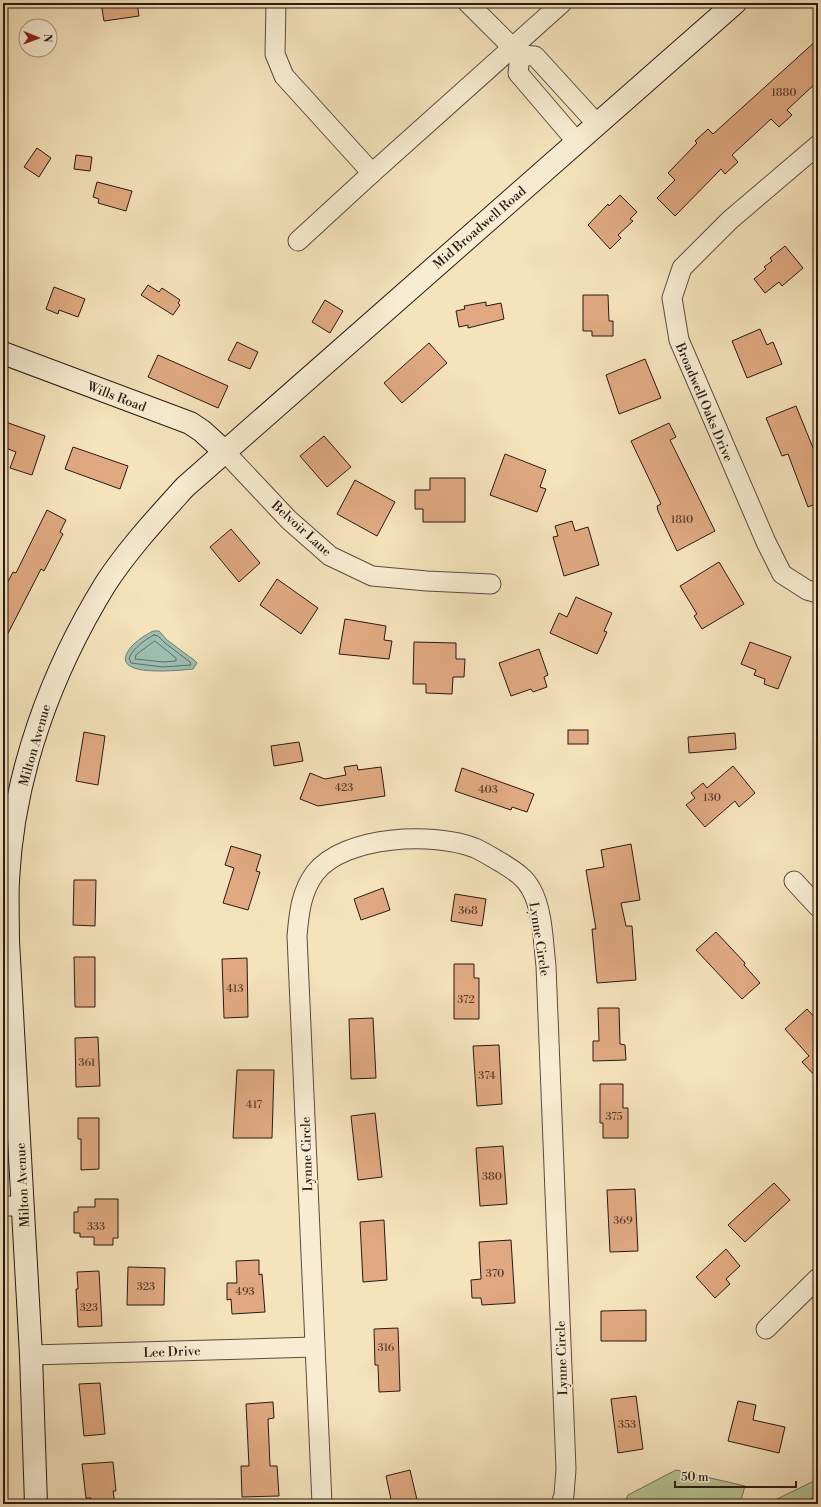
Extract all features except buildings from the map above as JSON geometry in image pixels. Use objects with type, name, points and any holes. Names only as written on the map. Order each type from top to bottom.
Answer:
[{"type":"street","points":[[276,3],[276,54],[284,76],[371,174]]},
{"type":"street","points":[[468,3],[516,51],[535,56],[597,124]]},
{"type":"street","points":[[298,241],[371,174],[516,51],[562,3]]},
{"type":"street","name":"Mid Broadwell Road","points":[[224,451],[735,3]]},
{"type":"street","points":[[516,51],[518,72],[577,142]]},
{"type":"street","name":"Broadwell Oaks Drive","points":[[818,145],[730,220],[682,268],[672,298],[679,340],[766,542],[782,574],[807,590],[818,593]]},
{"type":"street","name":"Wills Road","points":[[3,353],[190,423],[202,430],[224,451]]},
{"type":"street","name":"Belvoir Lane","points":[[224,451],[289,520],[330,556],[372,576],[427,581],[491,584]]},
{"type":"street","name":"Milton Avenue","points":[[36,1504],[31,1356],[13,1206],[6,879],[16,815],[29,754],[49,693],[75,636],[107,582],[144,532],[185,487],[224,451]]},
{"type":"street","name":"Lynne Circle","points":[[322,1504],[297,936],[299,906],[308,884],[316,872],[325,863],[346,851],[364,844],[381,841],[440,840],[475,848],[516,872],[531,888],[539,910],[546,959],[566,1469],[564,1494],[561,1504]]},
{"type":"street","points":[[794,881],[818,907]]},
{"type":"street","points":[[766,1329],[818,1278]]},
{"type":"street","name":"Lee Drive","points":[[31,1356],[314,1346]]},
{"type":"green space","points":[[676,1470],[745,1486],[740,1504],[624,1504],[628,1495]]},
{"type":"green space","points":[[818,1479],[818,1504],[770,1504],[771,1502]]},
{"type":"water","points":[[153,631],[159,631],[167,640],[194,660],[197,663],[193,669],[151,671],[130,666],[126,661],[129,649],[138,640]]},
{"type":"waterway","points":[[809,1504],[818,1495]]}]
